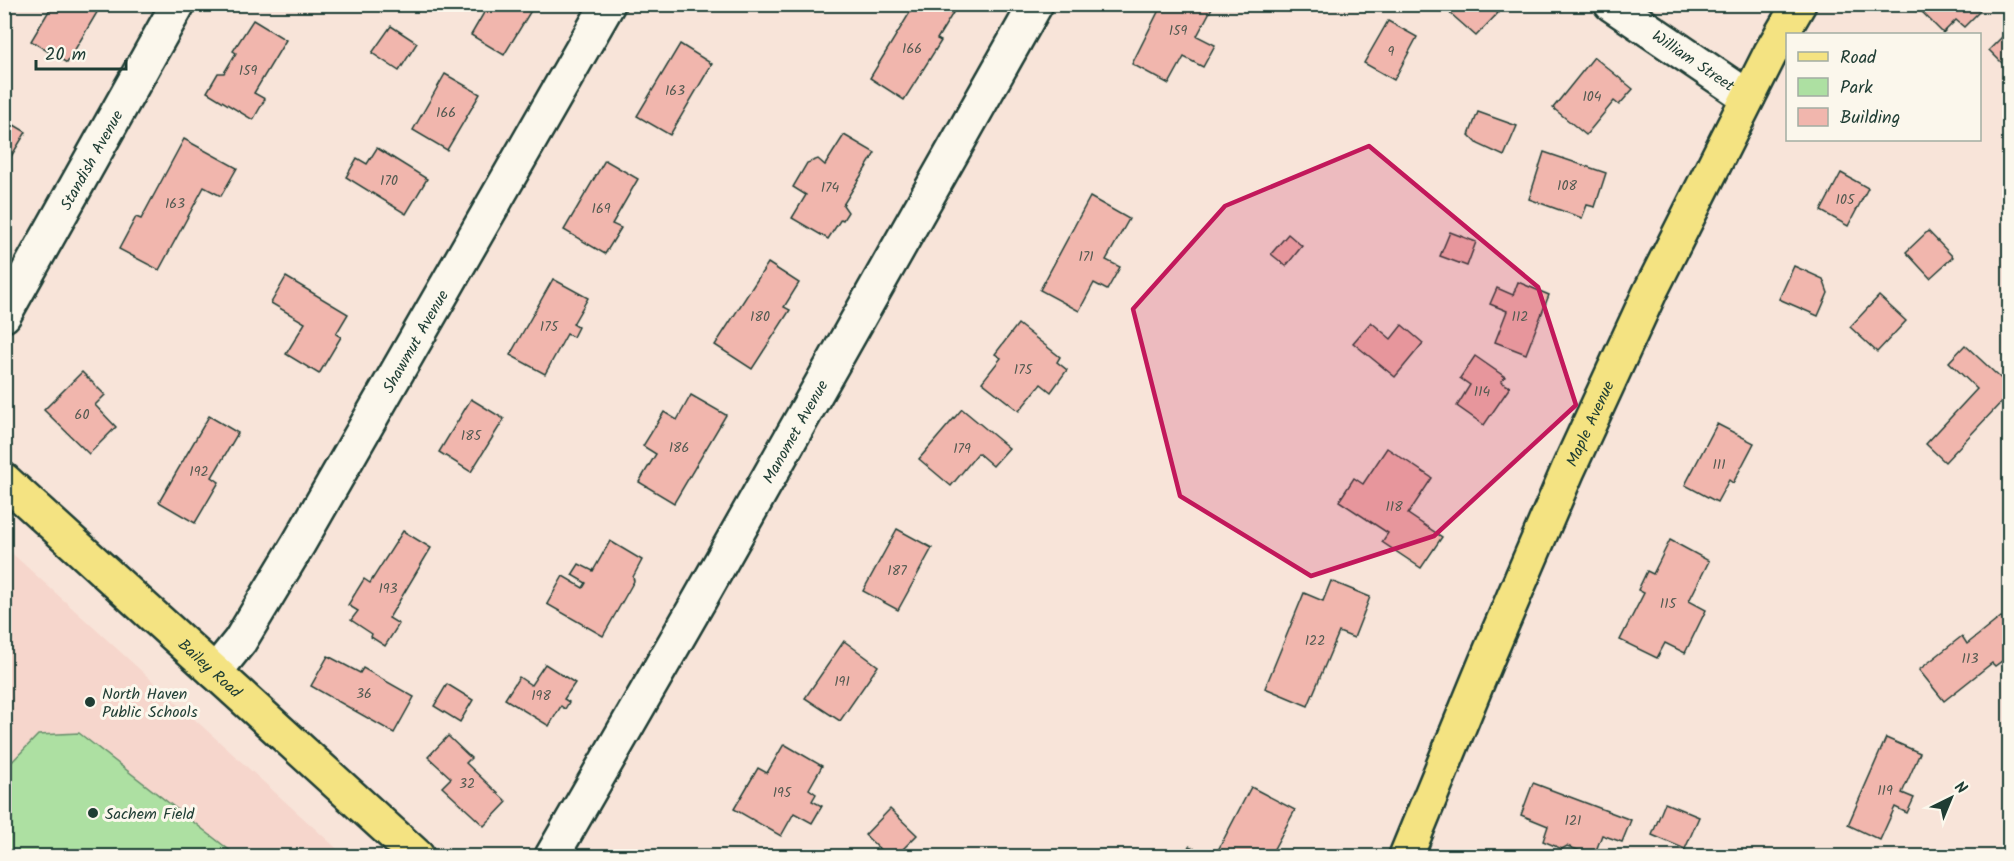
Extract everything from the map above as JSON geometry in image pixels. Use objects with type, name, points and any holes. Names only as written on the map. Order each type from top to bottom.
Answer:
[{"type":"main road","name":"Maple Avenue","points":[[1406,856],[1568,470],[1650,292],[1771,52],[1799,4]]},
{"type":"main road","name":"Bailey Road","points":[[4,480],[417,856]]},
{"type":"street","name":"Standish Avenue","points":[[4,315],[178,4]]},
{"type":"street","name":"Shawmut Avenue","points":[[215,672],[240,641],[299,543],[608,4]]},
{"type":"street","name":"Manomet Avenue","points":[[552,856],[1036,4]]},
{"type":"street","name":"William Street","points":[[1611,4],[1748,97]]},
{"type":"highlighted area","points":[[1369,146],[1538,287],[1576,405],[1434,536],[1311,576],[1180,496],[1133,309],[1225,206]]},
{"type":"shaded area","name":"North Haven Public Schools","points":[[5,547],[345,856],[5,856]]},
{"type":"green space","name":"Sachem Field","points":[[79,733],[237,856],[5,856],[5,769],[38,735]]},
{"type":"building","points":[[53,4],[102,4],[67,63],[31,41]]},
{"type":"building","points":[[489,4],[535,4],[504,55],[471,35]]},
{"type":"building","points":[[915,4],[938,4],[953,13],[937,39],[941,41],[904,100],[870,78]]},
{"type":"building","points":[[1162,4],[1214,4],[1197,36],[1215,45],[1203,67],[1184,57],[1169,84],[1132,64]]},
{"type":"building","points":[[1458,4],[1488,4],[1498,13],[1476,36],[1450,13]]},
{"type":"building","points":[[1921,4],[1974,4],[1980,11],[1964,27],[1956,20],[1943,33],[1918,8]]},
{"type":"building","points":[[253,20],[286,40],[254,93],[265,99],[253,120],[207,92],[218,73],[224,73],[236,53],[233,51]]},
{"type":"building","points":[[1388,21],[1417,37],[1394,80],[1364,63]]},
{"type":"building","points":[[391,26],[417,43],[399,71],[372,53]]},
{"type":"building","points":[[2008,31],[2010,33],[2010,71],[1989,50]]},
{"type":"building","points":[[680,44],[712,64],[670,135],[637,116]]},
{"type":"building","points":[[1594,57],[1633,89],[1619,105],[1614,101],[1586,135],[1553,108]]},
{"type":"building","points":[[445,74],[480,94],[447,150],[413,130]]},
{"type":"building","points":[[1478,112],[1517,126],[1504,156],[1478,144],[1469,135]]},
{"type":"building","points":[[4,119],[26,132],[4,168]]},
{"type":"building","points":[[844,135],[875,153],[843,205],[848,212],[828,239],[792,218],[806,195],[793,187],[807,163],[818,159],[825,165]]},
{"type":"building","points":[[184,139],[237,168],[221,196],[204,187],[159,270],[119,249],[136,217],[141,219]]},
{"type":"building","points":[[377,148],[427,179],[406,214],[346,177],[357,158],[367,164]]},
{"type":"building","points":[[1544,152],[1606,173],[1595,207],[1587,205],[1582,218],[1529,199]]},
{"type":"building","points":[[605,160],[638,179],[612,224],[621,228],[605,254],[564,230]]},
{"type":"building","points":[[1841,173],[1868,188],[1848,226],[1821,211]]},
{"type":"building","points":[[1090,197],[1129,219],[1106,260],[1120,267],[1107,290],[1094,283],[1079,311],[1040,290]]},
{"type":"building","points":[[1928,231],[1953,257],[1930,278],[1906,252]]},
{"type":"building","points":[[1450,232],[1476,242],[1467,266],[1440,256]]},
{"type":"building","points":[[1288,234],[1302,246],[1286,266],[1271,254]]},
{"type":"building","points":[[768,263],[799,283],[784,307],[790,310],[752,369],[715,345]]},
{"type":"building","points":[[1794,266],[1823,279],[1828,293],[1818,316],[1779,299]]},
{"type":"building","points":[[286,277],[348,314],[336,334],[341,337],[319,374],[286,354],[305,323],[271,303]]},
{"type":"building","points":[[553,279],[588,298],[573,324],[578,327],[573,337],[567,334],[545,374],[510,355]]},
{"type":"building","points":[[1518,282],[1549,295],[1526,354],[1495,342],[1507,311],[1490,304],[1497,288],[1513,295]]},
{"type":"building","points":[[1879,296],[1906,321],[1877,352],[1850,327]]},
{"type":"building","points":[[1371,322],[1391,339],[1402,325],[1423,343],[1395,377],[1353,343]]},
{"type":"building","points":[[1018,324],[1060,357],[1057,362],[1067,370],[1051,392],[1041,384],[1019,411],[982,382],[1001,358],[995,354]]},
{"type":"building","points":[[1965,345],[2010,387],[2010,393],[1945,462],[1926,444],[1977,389],[1949,362]]},
{"type":"building","points":[[1475,356],[1505,377],[1501,382],[1510,387],[1484,425],[1457,406],[1470,385],[1460,378]]},
{"type":"building","points":[[82,372],[105,395],[95,405],[116,427],[89,454],[44,410]]},
{"type":"building","points":[[691,395],[726,415],[674,503],[639,482],[656,454],[643,446],[664,412],[677,420]]},
{"type":"building","points":[[471,399],[504,419],[471,472],[439,452]]},
{"type":"building","points":[[962,409],[1009,448],[993,466],[978,453],[951,486],[919,459]]},
{"type":"building","points":[[209,416],[238,433],[212,477],[219,482],[195,523],[159,502]]},
{"type":"building","points":[[1717,424],[1754,443],[1733,483],[1729,480],[1717,502],[1685,485]]},
{"type":"building","points":[[1387,448],[1432,478],[1408,514],[1442,537],[1421,568],[1382,542],[1388,533],[1339,501],[1354,478],[1363,484]]},
{"type":"building","points":[[897,529],[932,548],[898,610],[863,591]]},
{"type":"building","points":[[403,531],[431,548],[389,618],[399,624],[385,646],[351,620],[358,611],[348,605],[364,579],[370,583]]},
{"type":"building","points":[[1670,540],[1709,561],[1689,601],[1706,610],[1685,653],[1665,643],[1657,658],[1620,640],[1644,593],[1638,590],[1647,571],[1653,574]]},
{"type":"building","points":[[610,541],[642,560],[633,577],[634,581],[603,636],[547,604],[563,576],[583,588],[586,583],[572,575],[579,564],[593,571]]},
{"type":"building","points":[[1331,581],[1370,597],[1354,638],[1339,632],[1308,706],[1265,688],[1304,593],[1323,601]]},
{"type":"building","points":[[2001,617],[2010,628],[2010,655],[1995,666],[1992,663],[1944,701],[1919,670],[1962,636],[1967,644]]},
{"type":"building","points":[[844,641],[878,666],[840,721],[805,698]]},
{"type":"building","points":[[328,656],[360,673],[363,668],[414,697],[394,733],[311,686]]},
{"type":"building","points":[[545,664],[575,683],[564,699],[569,702],[565,709],[561,706],[549,726],[505,699],[519,677],[531,685]]},
{"type":"building","points":[[447,684],[473,700],[460,722],[434,706]]},
{"type":"building","points":[[448,736],[471,758],[466,763],[507,802],[484,826],[442,787],[451,778],[428,757]]},
{"type":"building","points":[[1886,738],[1920,753],[1902,793],[1914,798],[1907,813],[1895,807],[1880,840],[1848,825]]},
{"type":"building","points":[[784,744],[822,766],[809,789],[816,794],[812,801],[822,806],[812,823],[794,813],[781,836],[734,809],[758,768],[767,773]]},
{"type":"building","points":[[1533,783],[1631,820],[1622,842],[1602,835],[1594,856],[1567,846],[1562,849],[1543,841],[1548,826],[1521,815]]},
{"type":"building","points":[[1251,787],[1295,810],[1270,856],[1215,856]]},
{"type":"building","points":[[1665,803],[1699,817],[1685,849],[1652,835]]},
{"type":"building","points":[[890,809],[917,835],[896,856],[887,856],[865,835]]},
{"type":"building","points":[[1189,846],[1210,856],[1184,856]]},
{"type":"place","name":"North Haven Public Schools","points":[[90,702]]},
{"type":"place","name":"Sachem Field","points":[[93,813]]}]
